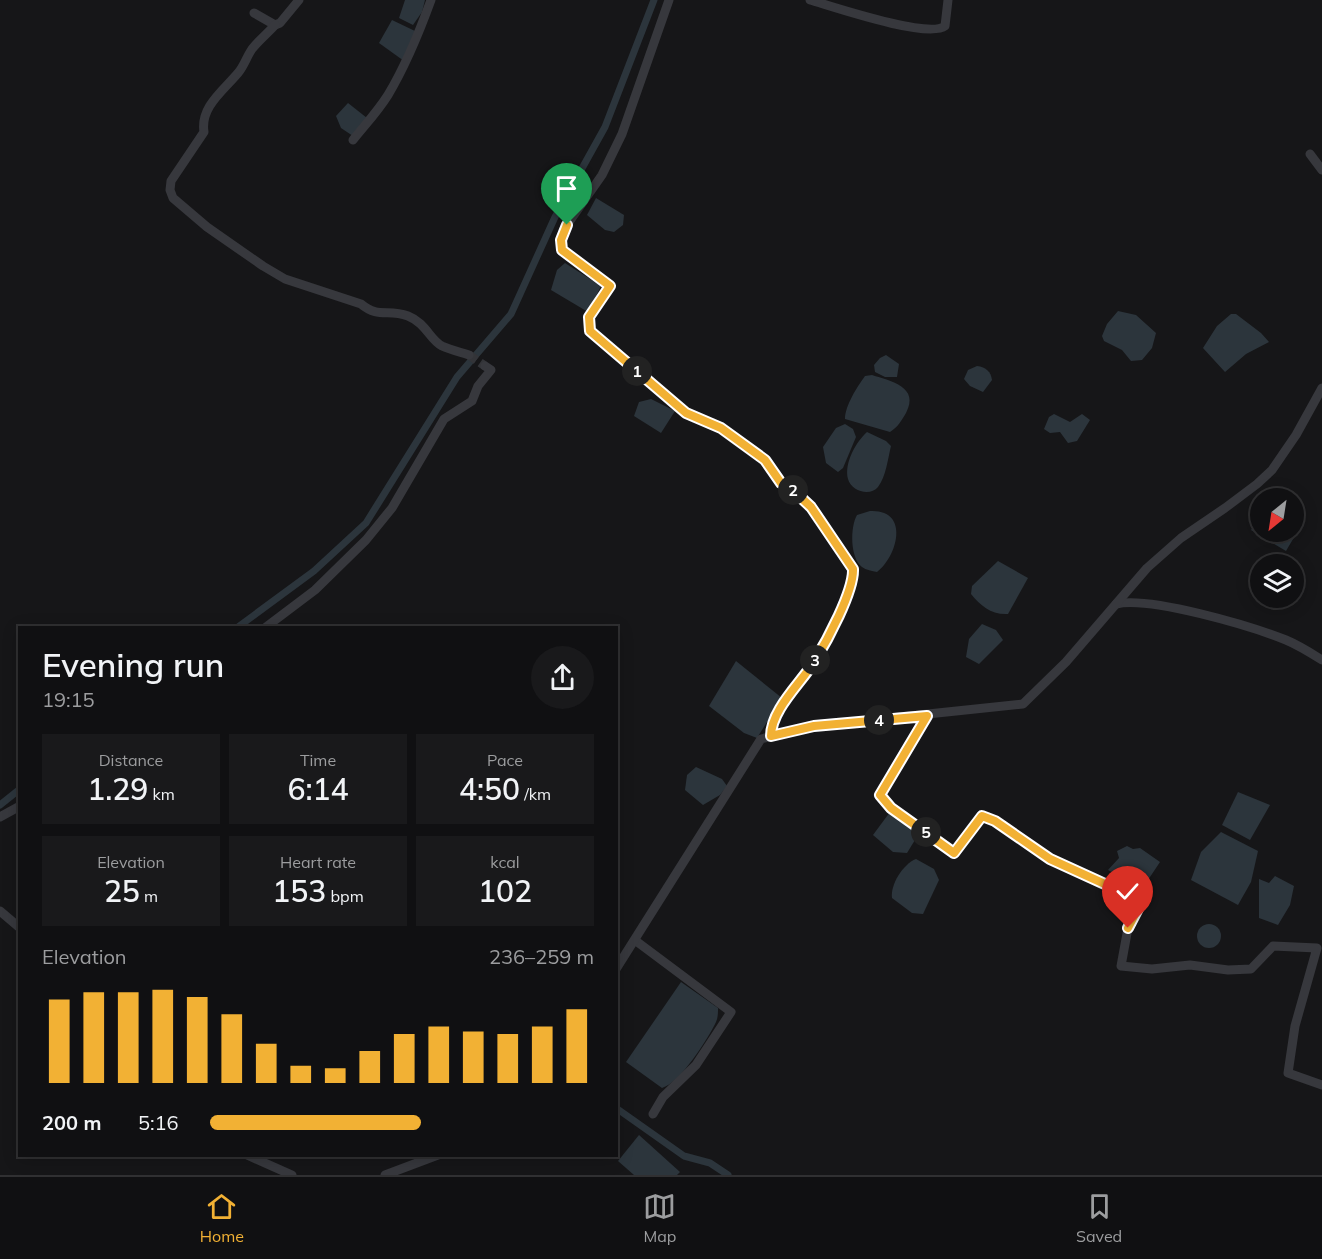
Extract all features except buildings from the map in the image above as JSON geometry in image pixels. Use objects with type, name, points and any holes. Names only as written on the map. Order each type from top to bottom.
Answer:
[{"type":"street","points":[[299,0],[252,49],[237,74],[224,86],[205,114],[202,120],[204,132],[171,181],[170,190],[173,198],[220,237],[285,279],[361,304],[370,312],[382,315],[391,311],[406,315],[422,323],[441,345],[469,355]]},
{"type":"street","points":[[353,140],[387,98],[418,35],[431,0]]},
{"type":"street","points":[[669,0],[622,134],[602,175],[567,225],[561,240],[562,250],[610,286],[589,317],[590,331],[686,413],[721,428],[765,460],[781,483],[811,507],[853,569],[854,582],[831,629],[814,662],[776,713],[771,726],[771,736]]},
{"type":"street","points":[[810,0],[892,23],[931,30],[945,26],[948,0]]},
{"type":"street","points":[[254,13],[275,25]]},
{"type":"street","points":[[1310,154],[1322,170]]},
{"type":"street","points":[[267,626],[315,590],[366,540],[392,508],[444,419],[472,401],[478,386],[491,370],[485,366]]},
{"type":"street","points":[[618,966],[636,941],[761,739],[814,726],[927,716],[1023,704],[1066,662],[1147,568],[1181,538],[1233,502],[1272,470],[1296,435],[1322,388]]},
{"type":"street","points":[[1116,604],[1129,601],[1205,615],[1285,640],[1322,660]]},
{"type":"street","points":[[927,716],[880,795],[891,808],[954,853],[982,816],[995,821],[1050,859],[1142,901],[1128,928],[1121,966],[1152,969],[1190,964],[1228,970],[1251,969],[1273,946],[1317,948],[1294,1026],[1288,1073],[1322,1085]]},
{"type":"street","points":[[0,817],[18,807]]},
{"type":"street","points":[[0,911],[18,926]]},
{"type":"street","points":[[636,941],[731,1012],[696,1065],[663,1096],[653,1114]]},
{"type":"street","points":[[252,1157],[292,1175]]},
{"type":"street","points":[[385,1175],[433,1157]]},
{"type":"shaded area","points":[[405,0],[425,0],[422,12],[413,25],[399,18]]},
{"type":"shaded area","points":[[392,20],[415,31],[404,61],[379,43]]},
{"type":"shaded area","points":[[348,103],[367,118],[353,136],[341,128],[336,116]]},
{"type":"shaded area","points":[[596,198],[624,215],[623,225],[614,232],[605,230],[587,215]]},
{"type":"shaded area","points":[[565,263],[601,286],[588,312],[551,290],[557,270]]},
{"type":"shaded area","points":[[1118,311],[1136,315],[1156,333],[1152,348],[1142,360],[1131,361],[1122,350],[1104,341],[1102,336],[1107,324]]},
{"type":"shaded area","points":[[1231,314],[1236,314],[1269,342],[1246,354],[1225,372],[1203,348],[1217,326]]},
{"type":"shaded area","points":[[886,355],[899,364],[897,377],[885,377],[875,372],[874,365]]},
{"type":"shaded area","points":[[977,366],[989,372],[992,380],[983,392],[970,386],[964,379],[968,370]]},
{"type":"shaded area","points":[[872,375],[901,386],[909,397],[906,413],[890,432],[845,419],[849,403],[858,386],[865,376]]},
{"type":"shaded area","points":[[651,399],[675,411],[661,433],[634,416],[639,402]]},
{"type":"shaded area","points":[[1054,414],[1070,422],[1082,414],[1090,420],[1077,441],[1068,443],[1060,432],[1050,433],[1044,429],[1049,417]]},
{"type":"shaded area","points":[[845,424],[853,429],[856,437],[843,468],[838,472],[826,463],[823,447],[836,428]]},
{"type":"shaded area","points":[[867,432],[891,446],[881,483],[870,492],[853,487],[847,473],[852,453]]},
{"type":"shaded area","points":[[870,511],[883,512],[891,517],[895,525],[895,545],[884,565],[877,572],[865,569],[858,563],[852,542],[857,515]]},
{"type":"shaded area","points":[[1271,542],[1291,542],[1286,551]]},
{"type":"shaded area","points":[[998,561],[1028,578],[1008,614],[996,613],[987,609],[971,594],[972,586]]},
{"type":"shaded area","points":[[982,624],[996,630],[1003,640],[979,664],[966,657],[969,639]]},
{"type":"shaded area","points":[[736,661],[782,698],[757,738],[744,733],[709,706]]},
{"type":"shaded area","points":[[696,767],[722,779],[727,786],[720,795],[703,805],[685,790],[687,775]]},
{"type":"shaded area","points":[[1238,792],[1270,805],[1250,840],[1222,825]]},
{"type":"shaded area","points":[[890,812],[918,835],[907,853],[893,852],[873,835]]},
{"type":"shaded area","points":[[1221,832],[1258,851],[1251,882],[1238,905],[1191,880],[1201,852]]},
{"type":"shaded area","points":[[1127,846],[1133,849],[1140,848],[1160,862],[1142,889],[1108,870],[1119,858],[1117,851]]},
{"type":"shaded area","points":[[916,859],[934,869],[939,880],[923,914],[912,913],[892,898],[893,887],[898,876],[906,865]]},
{"type":"shaded area","points":[[1275,876],[1294,886],[1290,905],[1278,925],[1259,918],[1259,879],[1269,883]]},
{"type":"shaded area","points":[[1204,924],[1214,924],[1221,931],[1221,941],[1214,948],[1204,948],[1197,941],[1197,931]]},
{"type":"shaded area","points":[[681,982],[718,1008],[718,1017],[693,1060],[677,1078],[662,1088],[626,1062]]},
{"type":"shaded area","points":[[639,1135],[680,1172],[677,1175],[634,1175],[618,1161]]},
{"type":"waterway","points":[[239,626],[314,571],[366,523],[457,377],[511,314],[555,217],[605,127],[654,0]]},
{"type":"waterway","points":[[0,805],[18,791]]},
{"type":"waterway","points":[[618,1109],[684,1156],[710,1163],[728,1175]]},
{"type":"tunnel","points":[[469,355],[485,366]]},
{"type":"route","points":[[567,225],[561,240],[562,250],[610,286],[589,317],[590,331],[686,413],[721,428],[765,460],[781,483],[811,507],[830,536],[847,556],[853,569],[854,582],[831,629],[814,662],[776,713],[771,726],[771,736],[814,726],[927,716],[880,795],[891,808],[954,853],[982,816],[995,821],[1050,859],[1142,901],[1128,928]]}]
